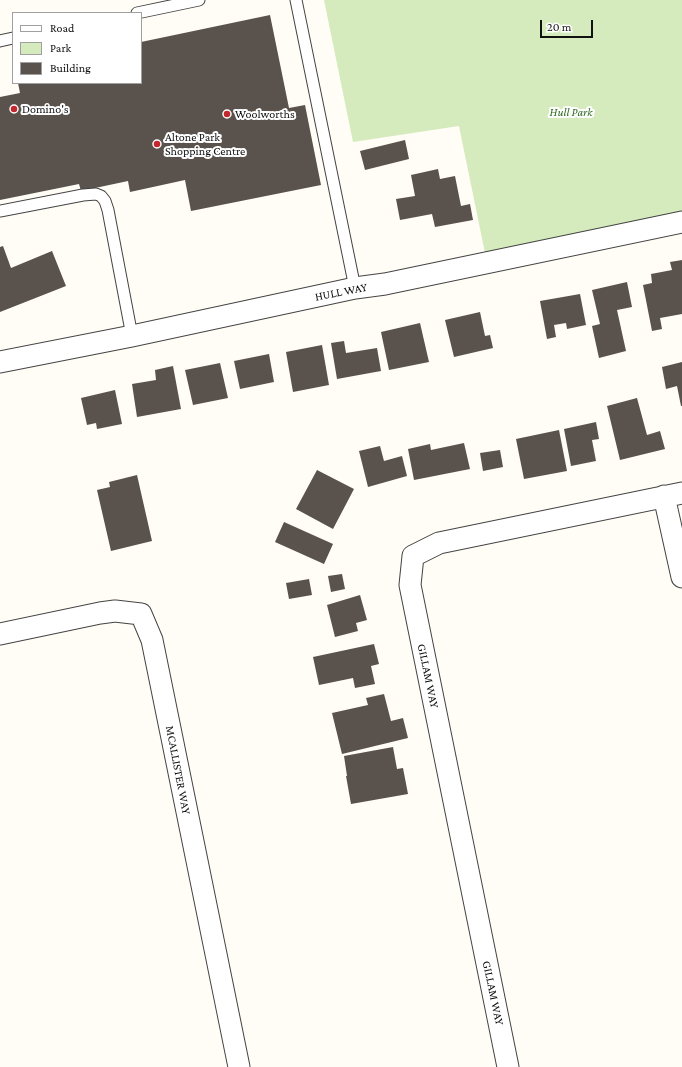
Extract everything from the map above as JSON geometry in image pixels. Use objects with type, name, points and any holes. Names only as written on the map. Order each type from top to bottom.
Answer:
[{"type":"street","name":"HULL WAY","points":[[0,362],[682,222]]},
{"type":"street","points":[[673,494],[682,577]]},
{"type":"street","name":"GILLAM WAY","points":[[508,1067],[410,585],[413,556],[439,543],[673,494]]},
{"type":"street","name":"MCALLISTER WAY","points":[[0,634],[100,613],[115,611],[141,614],[152,640],[239,1067]]},
{"type":"lane","points":[[141,12],[199,0]]},
{"type":"lane","points":[[296,0],[355,288]]},
{"type":"lane","points":[[0,41],[12,38]]},
{"type":"lane","points":[[0,211],[83,195],[96,194],[101,196],[105,201],[108,210],[132,336]]},
{"type":"green space","name":"Hull Park","points":[[324,0],[682,0],[682,222],[487,263],[459,126],[353,142]]},
{"type":"building","name":"Altone Park Shopping Centre","points":[[270,15],[289,108],[305,105],[321,185],[191,211],[185,180],[130,192],[128,181],[81,191],[79,184],[0,200],[0,97],[20,93],[18,84],[142,84],[142,42]]},
{"type":"building","points":[[405,140],[409,159],[365,170],[360,151]]},
{"type":"building","points":[[438,169],[440,179],[455,176],[461,206],[470,204],[473,220],[435,227],[432,214],[400,220],[396,199],[415,196],[411,175]]},
{"type":"building","points":[[3,246],[11,268],[52,251],[66,286],[0,312],[0,247]]},
{"type":"building","points":[[682,260],[682,314],[660,318],[662,329],[652,331],[643,285],[652,283],[651,274],[672,270],[670,262]]},
{"type":"building","points":[[627,282],[632,307],[617,310],[626,351],[599,358],[592,326],[600,324],[592,290]]},
{"type":"building","points":[[580,294],[586,325],[567,329],[566,323],[554,325],[556,337],[547,339],[540,301]]},
{"type":"building","points":[[480,312],[485,336],[490,335],[493,348],[454,357],[445,320]]},
{"type":"building","points":[[420,323],[429,362],[389,370],[381,332]]},
{"type":"building","points":[[344,341],[346,353],[377,348],[381,371],[337,379],[331,343]]},
{"type":"building","points":[[322,345],[329,385],[293,392],[286,352]]},
{"type":"building","points":[[269,354],[274,382],[240,389],[234,361]]},
{"type":"building","points":[[682,362],[681,406],[677,386],[666,389],[662,367]]},
{"type":"building","points":[[220,363],[228,398],[193,405],[185,370]]},
{"type":"building","points":[[173,366],[181,409],[137,417],[132,384],[156,380],[155,370]]},
{"type":"building","points":[[115,390],[122,424],[97,429],[96,423],[87,425],[81,398]]},
{"type":"building","points":[[637,398],[647,435],[660,431],[665,449],[620,460],[607,406]]},
{"type":"building","points":[[596,422],[599,439],[592,440],[596,461],[571,466],[564,429]]},
{"type":"building","points":[[559,430],[567,471],[524,479],[516,439]]},
{"type":"building","points":[[464,443],[470,469],[414,480],[408,449],[430,444],[431,450]]},
{"type":"building","points":[[380,446],[384,461],[402,456],[407,476],[368,487],[359,451]]},
{"type":"building","points":[[500,450],[503,467],[483,471],[480,453]]},
{"type":"building","points":[[317,470],[354,489],[333,529],[296,509]]},
{"type":"building","points":[[137,475],[152,541],[111,551],[97,490],[110,487],[109,482]]},
{"type":"building","points":[[284,522],[333,544],[324,564],[275,542]]},
{"type":"building","points":[[342,574],[345,589],[331,592],[328,576]]},
{"type":"building","points":[[309,579],[312,595],[289,599],[286,583]]},
{"type":"building","points":[[360,595],[367,620],[356,623],[358,631],[335,637],[327,605]]},
{"type":"building","points":[[374,644],[379,664],[371,666],[375,684],[355,688],[353,678],[319,685],[313,657]]},
{"type":"building","points":[[384,694],[391,721],[403,718],[408,738],[342,754],[332,713],[368,705],[366,698]]},
{"type":"building","points":[[393,747],[397,769],[403,768],[408,794],[351,804],[344,756]]},
{"type":"place","name":"Domino's","points":[[14,109]]},
{"type":"place","name":"Woolworths","points":[[227,114]]},
{"type":"place","name":"Altone Park Shopping Centre","points":[[157,144]]}]
